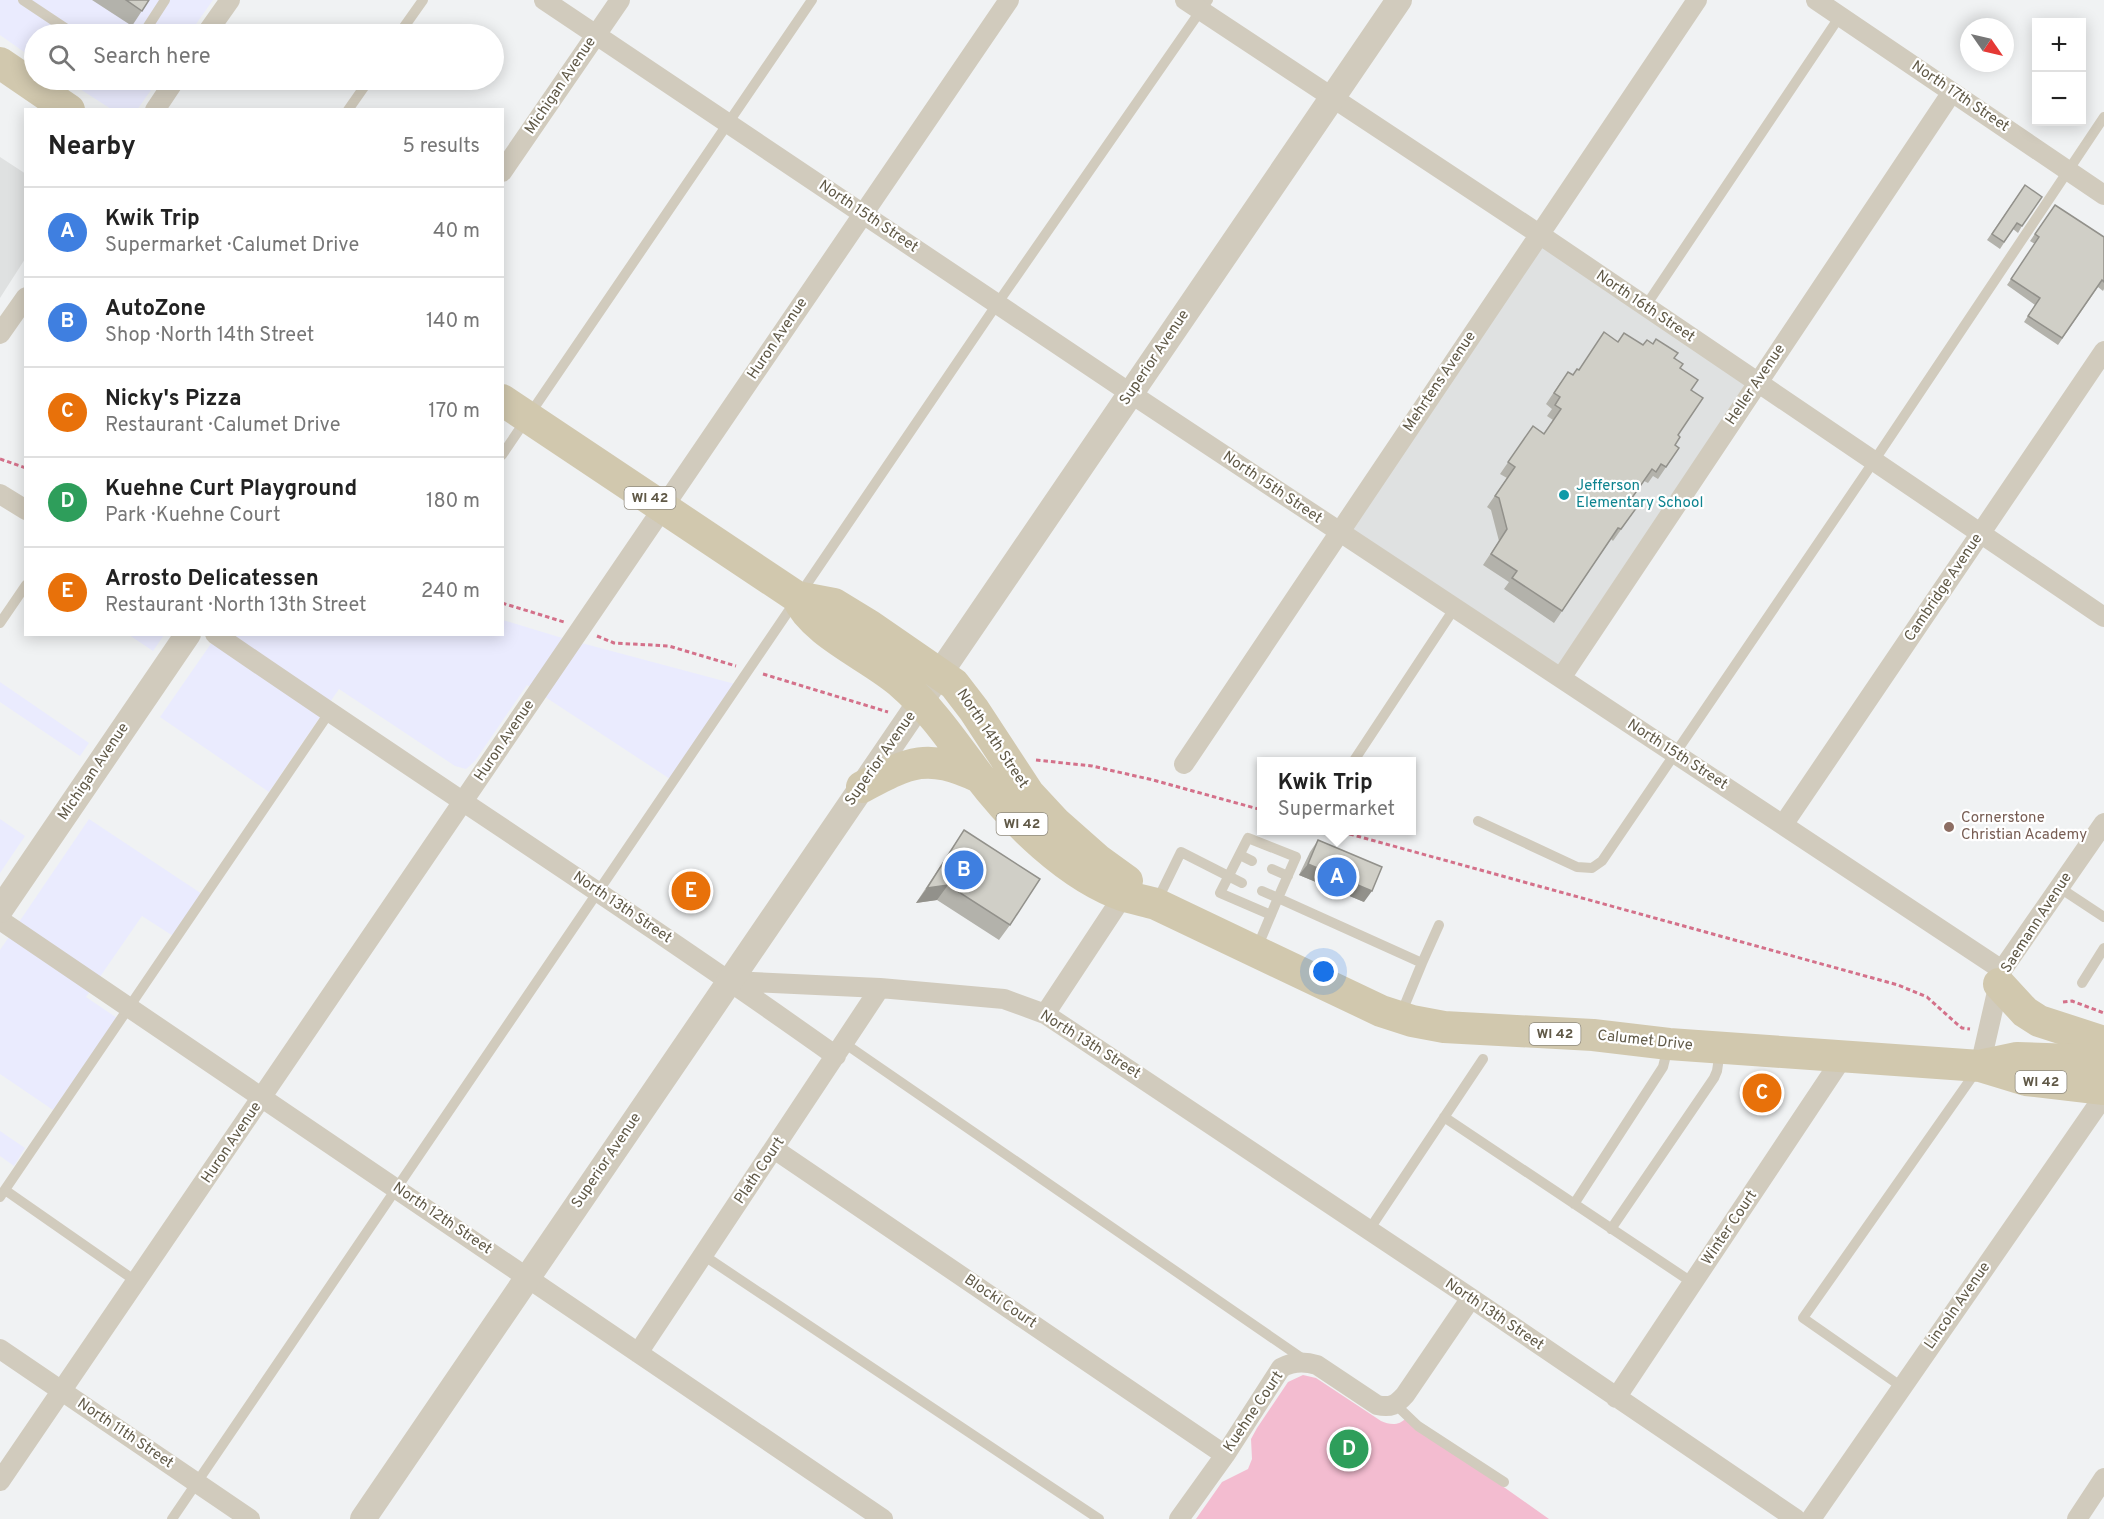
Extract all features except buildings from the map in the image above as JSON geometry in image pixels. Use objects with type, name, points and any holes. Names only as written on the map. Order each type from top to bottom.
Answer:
[{"type":"main road","points":[[0,63],[24,79]]},
{"type":"main road","points":[[40,90],[66,108]]},
{"type":"main road","name":"North 14th Street","points":[[515,408],[797,597],[834,604],[954,684],[974,710],[1029,794],[1055,822],[1098,860],[1156,904]]},
{"type":"main road","name":"North 14th Street","points":[[797,597],[801,606],[830,634],[885,670],[913,712],[936,718],[979,777],[1032,835],[1063,862],[1087,878],[1123,896],[1156,904]]},
{"type":"main road","points":[[862,787],[890,772],[917,762],[946,764],[979,777]]},
{"type":"main road","name":"Calumet Drive","points":[[1156,904],[1381,1011],[1444,1028],[1593,1035],[1669,1044],[1980,1066],[2026,1080],[2104,1091]]},
{"type":"main road","points":[[2001,977],[2025,1012],[2039,1021],[2104,1041]]},
{"type":"main road","name":"Calumet Drive","points":[[1980,1066],[2013,1058],[2104,1061]]},
{"type":"street","points":[[213,24],[230,0]]},
{"type":"street","name":"North 15th Street","points":[[544,0],[1454,609],[1783,825],[2001,977]]},
{"type":"street","name":"Michigan Avenue","points":[[504,169],[620,0]]},
{"type":"street","name":"Huron Avenue","points":[[0,1481],[1009,0]]},
{"type":"street","name":"Superior Avenue","points":[[363,1519],[1400,0]]},
{"type":"street","name":"Mehrtens Avenue","points":[[1184,764],[1697,0]]},
{"type":"street","name":"North 17th Street","points":[[1816,0],[2104,195]]},
{"type":"street","name":"North 16th Street","points":[[1198,4],[2104,617]]},
{"type":"street","points":[[155,108],[168,90]]},
{"type":"street","name":"Heller Avenue","points":[[1561,678],[1952,92]]},
{"type":"street","points":[[0,334],[24,300]]},
{"type":"street","name":"Cambridge Avenue","points":[[1783,825],[2104,351]]},
{"type":"street","points":[[0,494],[24,509]]},
{"type":"street","name":"Michigan Avenue","points":[[0,910],[187,636]]},
{"type":"street","name":"North 13th Street","points":[[217,636],[730,981],[880,988],[1004,999],[1045,1014],[1471,1298],[1796,1519]]},
{"type":"street","name":"Saemann Avenue","points":[[1980,1066],[2001,977],[2103,826]]},
{"type":"street","points":[[1045,1014],[1123,896]]},
{"type":"street","name":"North 12th Street","points":[[0,920],[883,1519]]},
{"type":"street","points":[[730,981],[840,1050]]},
{"type":"street","name":"Plath Court","points":[[638,1353],[880,988]]},
{"type":"street","name":"Winter Court","points":[[1616,1398],[1843,1057]]},
{"type":"street","name":"Lincoln Avenue","points":[[1811,1519],[2097,1106],[2104,1091]]},
{"type":"street","name":"Blocki Court","points":[[774,1149],[1225,1455]]},
{"type":"street","points":[[1306,1361],[1317,1365],[1377,1405],[1388,1407],[1396,1405],[1471,1298]]},
{"type":"street","name":"North 11th Street","points":[[0,1349],[250,1519]]},
{"type":"street","name":"Kuehne Court","points":[[1179,1519],[1225,1455],[1281,1368],[1306,1361]]},
{"type":"street","points":[[2077,1519],[2104,1478]]},
{"type":"lane","points":[[23,0],[59,24]]},
{"type":"lane","points":[[150,24],[165,0]]},
{"type":"lane","points":[[406,24],[423,0]]},
{"type":"lane","points":[[504,448],[515,408],[728,124],[812,0]]},
{"type":"lane","points":[[172,1519],[1198,4]]},
{"type":"lane","points":[[1645,307],[1840,16]]},
{"type":"lane","points":[[349,108],[362,90]]},
{"type":"lane","points":[[1478,820],[1563,862],[1581,868],[1592,868],[1602,861],[2104,117]]},
{"type":"lane","points":[[0,623],[24,588]]},
{"type":"lane","points":[[1356,757],[1454,609]]},
{"type":"lane","points":[[137,1282],[2,1193],[329,713]]},
{"type":"lane","points":[[1256,951],[1296,857],[1248,838],[1220,893],[1271,915]]},
{"type":"lane","points":[[1156,904],[1181,852],[1242,883]]},
{"type":"lane","points":[[1240,855],[1252,861]]},
{"type":"lane","points":[[1272,869],[1288,876]]},
{"type":"lane","points":[[2060,888],[2104,917]]},
{"type":"lane","points":[[1262,891],[1422,963]]},
{"type":"lane","points":[[1400,1017],[1439,925]]},
{"type":"lane","points":[[2082,983],[2104,948]]},
{"type":"lane","points":[[1574,1204],[1664,1067],[1669,1044]]},
{"type":"lane","points":[[1611,1229],[1714,1078],[1720,1048]]},
{"type":"lane","points":[[840,1050],[1306,1361]]},
{"type":"lane","points":[[1369,1230],[1483,1059]]},
{"type":"lane","points":[[1902,1387],[1803,1318],[1980,1066]]},
{"type":"lane","points":[[1444,1117],[1694,1283]]},
{"type":"lane","points":[[703,1255],[1099,1519]]},
{"type":"lane","points":[[1396,1405],[1418,1426],[1504,1482]]},
{"type":"path","points":[[0,459],[24,467]]},
{"type":"path","points":[[504,604],[545,615],[614,643],[669,646],[884,710],[913,712]]},
{"type":"path","points":[[1035,760],[1092,766],[1257,809]]},
{"type":"path","points":[[1350,835],[1898,985],[1927,997],[1962,1028],[1988,1031]]},
{"type":"shaded area","points":[[0,0],[213,0],[196,24],[24,24],[24,52],[0,35]]},
{"type":"shaded area","points":[[82,90],[151,90],[138,108],[109,108]]},
{"type":"shaded area","points":[[0,157],[24,173],[24,261],[0,298]]},
{"type":"shaded area","points":[[1539,234],[1757,383],[1561,678],[1340,533]]},
{"type":"shaded area","points":[[504,620],[735,684],[670,779],[527,685],[475,761],[466,769],[455,766],[339,689],[269,792],[160,717],[216,636],[504,636]]},
{"type":"shaded area","points":[[130,636],[163,636],[153,651]]},
{"type":"shaded area","points":[[0,682],[89,743],[80,756],[0,702]]},
{"type":"shaded area","points":[[0,819],[25,836],[0,873]]},
{"type":"shaded area","points":[[89,819],[202,894],[173,936],[142,916],[86,997],[117,1018],[53,1110],[0,1074],[0,950]]},
{"type":"shaded area","points":[[0,1131],[25,1148],[14,1166],[0,1156]]},
{"type":"shaded area","points":[[1303,1375],[1316,1378],[1381,1421],[1394,1424],[1406,1418],[1549,1519],[1196,1519],[1222,1482],[1248,1469],[1252,1459],[1251,1439],[1257,1428],[1288,1382]]},
{"type":"place","name":"Jefferson Elementary School","points":[[1564,495]]},
{"type":"place","name":"Cornerstone Christian Academy","points":[[1949,827]]},
{"type":"place","name":"AutoZone","points":[[964,870]]},
{"type":"place","name":"Kwik Trip","points":[[1337,877]]},
{"type":"place","name":"Arrosto Delicatessen","points":[[691,891]]},
{"type":"place","name":"Nicky's Pizza","points":[[1762,1093]]},
{"type":"place","name":"Kuehne Curt Playground","points":[[1349,1449]]}]
